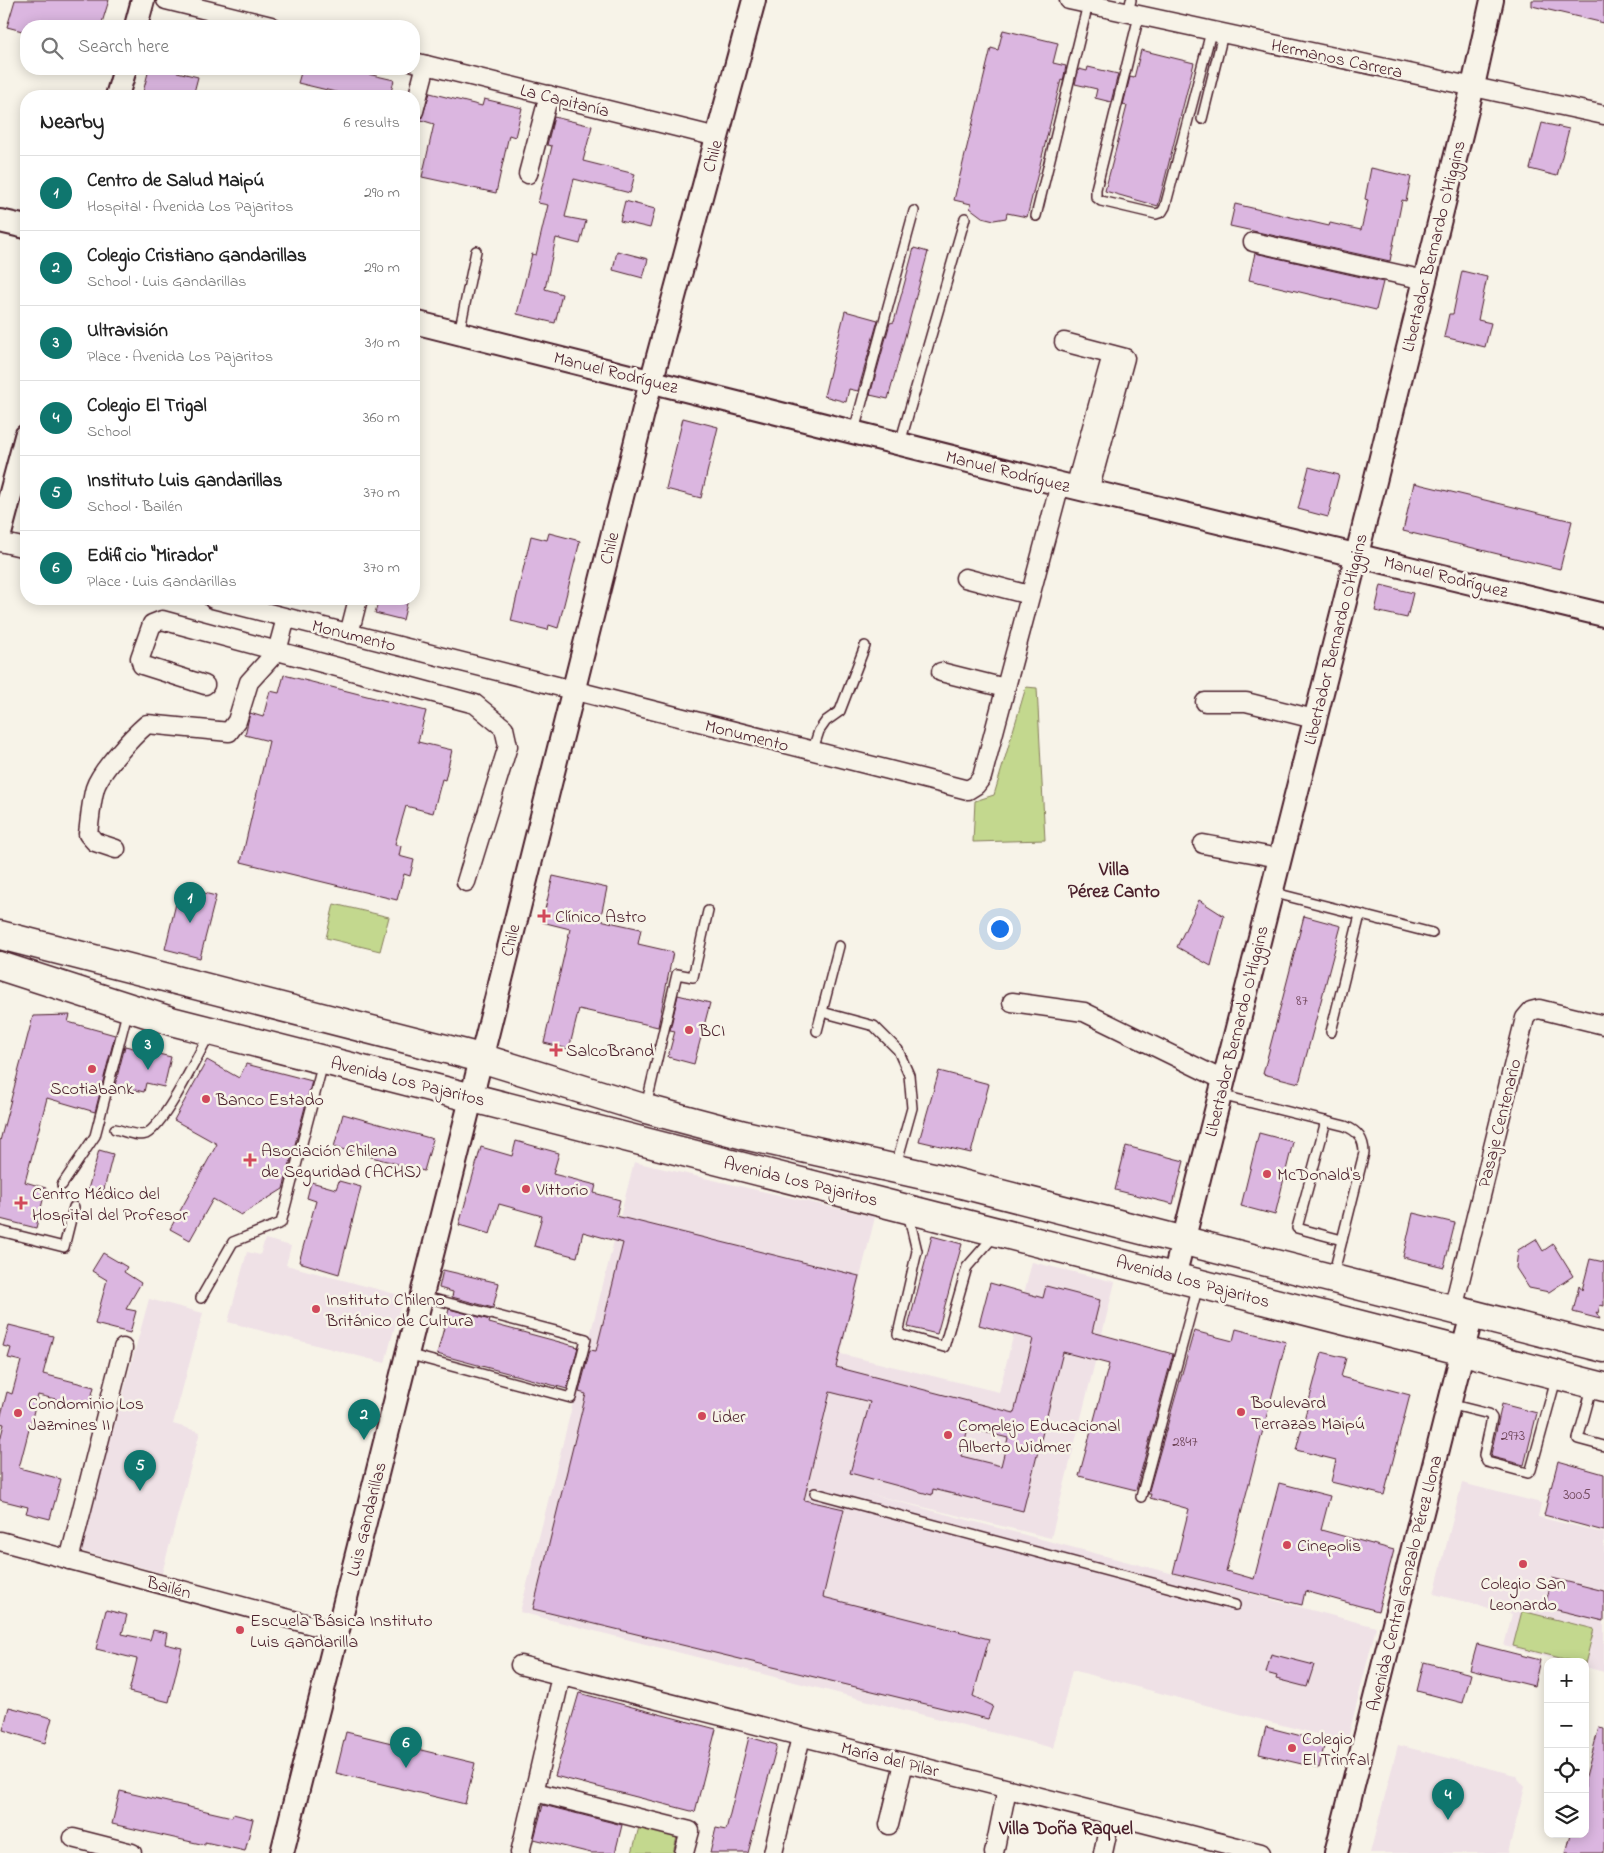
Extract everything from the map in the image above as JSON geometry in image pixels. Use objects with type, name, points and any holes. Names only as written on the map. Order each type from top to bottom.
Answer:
[{"type":"main road","name":"Avenida Los Pajaritos","points":[[0,935],[481,1058],[646,1109],[793,1147],[895,1168],[1184,1239],[1604,1348]]},
{"type":"main road","name":"Avenida Los Pajaritos","points":[[0,966],[211,1031],[1598,1386]]},
{"type":"street","points":[[138,20],[143,0]]},
{"type":"street","points":[[166,0],[247,20]]},
{"type":"street","name":"Chile","points":[[472,1097],[652,380],[754,0]]},
{"type":"street","name":"Libertador Bernardo O'Higgins","points":[[1186,1280],[1184,1239],[1270,892],[1357,554],[1473,86],[1492,0]]},
{"type":"street","name":"Hermanos Carrera","points":[[1076,1],[1133,10],[1217,33],[1604,115]]},
{"type":"street","name":"La Capitanía","points":[[420,63],[717,137]]},
{"type":"street","points":[[119,90],[123,75]]},
{"type":"street","points":[[417,90],[418,75]]},
{"type":"street","points":[[528,174],[549,96]]},
{"type":"street","points":[[0,220],[20,225]]},
{"type":"street","points":[[1253,242],[1425,280]]},
{"type":"street","name":"Manuel Rodríguez","points":[[420,323],[652,380],[1075,488],[1357,554],[1604,615]]},
{"type":"street","name":"Monumento","points":[[236,605],[962,790],[973,788],[982,778],[1030,595],[1075,488],[1118,356],[1064,342]]},
{"type":"street","points":[[0,534],[20,459]]},
{"type":"street","points":[[0,542],[20,547]]},
{"type":"street","points":[[965,578],[1030,595]]},
{"type":"street","points":[[350,634],[357,605]]},
{"type":"street","points":[[116,849],[95,842],[88,834],[95,786],[130,738],[147,724],[229,732],[237,721],[249,682],[277,651],[286,618]]},
{"type":"street","points":[[205,685],[142,665],[140,658],[152,624],[162,620],[475,704],[504,728],[508,746],[466,882]]},
{"type":"street","points":[[941,672],[1005,688]]},
{"type":"street","points":[[1205,702],[1246,702],[1314,720]]},
{"type":"street","points":[[1203,844],[1279,858]]},
{"type":"street","points":[[1012,1002],[1084,1012],[1222,1087]]},
{"type":"street","name":"Pasaje Centenario","points":[[1462,1311],[1525,1018],[1531,1012],[1539,1009],[1604,1024]]},
{"type":"street","name":"Luis Gandarillas","points":[[282,1853],[472,1097]]},
{"type":"street","name":"Avenida Central Gonzalo Pérez Llona","points":[[1336,1853],[1462,1351],[1462,1311]]},
{"type":"street","points":[[69,1560],[123,1348]]},
{"type":"street","name":"Bailén","points":[[0,1541],[338,1632]]},
{"type":"street","name":"María del Pilar","points":[[520,1665],[1261,1853]]},
{"type":"street","points":[[520,1853],[562,1676]]},
{"type":"street","points":[[772,1853],[801,1737]]},
{"type":"street","points":[[889,1825],[904,1763]]},
{"type":"street","points":[[994,1853],[1008,1789]]},
{"type":"street","points":[[534,1792],[690,1831],[684,1853]]},
{"type":"street","points":[[1103,1853],[1112,1815]]},
{"type":"street","points":[[73,1838],[132,1853]]},
{"type":"lane","points":[[1036,216],[1076,1]]},
{"type":"lane","points":[[1133,10],[1096,189],[1096,197],[1101,201],[1156,214],[1162,212],[1217,33]]},
{"type":"lane","points":[[1202,119],[1217,33]]},
{"type":"lane","points":[[854,432],[914,211]]},
{"type":"lane","points":[[900,443],[965,218]]},
{"type":"lane","points":[[459,333],[476,251]]},
{"type":"lane","points":[[812,752],[819,731],[826,721],[840,711],[865,646]]},
{"type":"lane","points":[[1270,892],[1432,933]]},
{"type":"lane","points":[[646,1109],[677,974],[693,977],[708,911]]},
{"type":"lane","points":[[1331,1032],[1360,915]]},
{"type":"lane","points":[[817,1031],[839,946]]},
{"type":"lane","points":[[62,1185],[96,1136],[129,1007]]},
{"type":"lane","points":[[822,1012],[874,1026],[898,1050],[909,1075],[912,1108],[895,1168]]},
{"type":"lane","points":[[116,1129],[140,1135],[146,1133],[160,1121],[211,1031]]},
{"type":"lane","points":[[201,1298],[233,1242],[281,1223],[324,1060]]},
{"type":"lane","points":[[1222,1087],[1352,1128],[1358,1133],[1364,1146],[1333,1277]]},
{"type":"lane","points":[[1326,1121],[1297,1228],[1342,1240]]},
{"type":"lane","points":[[0,1231],[64,1247],[74,1207]]},
{"type":"lane","points":[[907,1208],[917,1251],[898,1334],[944,1347],[967,1266],[998,1231]]},
{"type":"lane","points":[[1141,1497],[1186,1280]]},
{"type":"lane","points":[[406,1354],[571,1398],[586,1339],[421,1296]]},
{"type":"lane","points":[[1449,1404],[1489,1414],[1492,1418],[1484,1455],[1486,1462],[1528,1473],[1531,1470],[1557,1375]]},
{"type":"lane","points":[[1598,1386],[1578,1439],[1604,1446]]},
{"type":"lane","points":[[815,1493],[1235,1605]]},
{"type":"shaded area","points":[[634,1162],[875,1217],[841,1354],[999,1392],[1032,1262],[1115,1282],[1051,1538],[865,1493],[1376,1627],[1347,1742],[1072,1670],[1053,1748],[520,1612]]},
{"type":"shaded area","name":"Instituto Chileno Británico de Cultura","points":[[265,1239],[291,1246],[286,1265],[403,1296],[385,1363],[228,1322],[247,1252],[260,1255]]},
{"type":"shaded area","points":[[149,1299],[203,1313],[173,1424],[200,1432],[162,1573],[80,1551]]},
{"type":"shaded area","name":"Colegio San Leonardo","points":[[1462,1483],[1541,1503],[1538,1517],[1604,1533],[1604,1672],[1589,1668],[1589,1658],[1550,1658],[1504,1646],[1512,1614],[1434,1594]]},
{"type":"shaded area","points":[[1398,1745],[1515,1775],[1525,1787],[1508,1853],[1370,1853]]},
{"type":"green space","points":[[1026,687],[1037,688],[1045,840],[973,842],[975,801],[994,795]]},
{"type":"green space","points":[[334,904],[389,917],[380,951],[326,938]]},
{"type":"green space","points":[[1522,1611],[1594,1629],[1587,1658],[1560,1658],[1513,1646]]},
{"type":"green space","points":[[639,1827],[677,1837],[673,1853],[632,1853]]},
{"type":"building","points":[[15,0],[109,0],[103,20],[20,20],[20,30],[7,27]]},
{"type":"building","points":[[1532,0],[1604,0],[1604,23],[1532,6]]},
{"type":"building","points":[[1003,30],[1058,43],[1053,63],[1066,66],[1027,217],[1007,213],[1006,218],[994,220],[982,217],[970,208],[971,204],[954,200],[991,48],[998,50]]},
{"type":"building","points":[[1141,50],[1194,63],[1158,206],[1105,191],[1127,106],[1123,105],[1130,77],[1134,78]]},
{"type":"building","points":[[1088,67],[1118,74],[1111,102],[1095,98],[1097,89],[1075,84],[1079,69],[1087,71]]},
{"type":"building","points":[[147,75],[190,75],[198,77],[195,90],[144,90]]},
{"type":"building","points":[[300,75],[372,75],[394,80],[392,90],[327,90],[298,83]]},
{"type":"building","points":[[430,93],[482,106],[484,99],[522,108],[515,137],[509,135],[496,193],[422,177],[434,124],[421,120]]},
{"type":"building","points":[[554,117],[592,126],[583,161],[635,174],[630,193],[574,179],[565,217],[586,221],[580,244],[556,238],[545,289],[562,294],[555,323],[517,314],[532,254],[536,255],[548,205],[538,203],[552,146],[547,145]]},
{"type":"building","points":[[1542,123],[1569,129],[1557,176],[1530,169]]},
{"type":"building","points":[[1371,168],[1411,177],[1406,201],[1402,200],[1390,261],[1230,226],[1235,204],[1329,226],[1330,223],[1361,230],[1368,200],[1365,199]]},
{"type":"building","points":[[625,201],[655,209],[650,228],[620,221]]},
{"type":"building","points":[[914,248],[928,252],[888,399],[870,395],[890,323],[894,322]]},
{"type":"building","points":[[617,251],[648,259],[643,278],[613,270]]},
{"type":"building","points":[[1255,253],[1383,282],[1376,310],[1249,280]]},
{"type":"building","points":[[1462,271],[1487,277],[1478,320],[1491,323],[1485,347],[1444,337],[1449,314],[1453,314]]},
{"type":"building","points":[[845,311],[878,320],[858,391],[849,389],[846,402],[824,396]]},
{"type":"building","points":[[683,418],[718,427],[701,498],[666,489]]},
{"type":"building","points":[[1309,467],[1339,475],[1328,517],[1298,509]]},
{"type":"building","points":[[1414,483],[1572,521],[1560,569],[1403,531]]},
{"type":"building","points":[[549,533],[580,541],[558,628],[549,625],[548,630],[511,621],[531,536],[547,540]]},
{"type":"building","points":[[1381,585],[1413,593],[1407,618],[1375,611]]},
{"type":"building","points":[[377,605],[407,605],[403,620],[375,613]]},
{"type":"building","points":[[284,675],[426,711],[418,742],[452,750],[445,780],[442,779],[433,813],[406,806],[395,844],[401,846],[399,856],[414,860],[410,876],[404,874],[397,900],[241,862],[269,741],[245,735],[250,713],[263,717],[270,691],[279,693]]},
{"type":"building","points":[[553,876],[607,888],[600,920],[641,929],[638,944],[673,952],[658,1027],[579,1009],[569,1049],[544,1043],[570,929],[542,922]]},
{"type":"building","points":[[180,887],[216,896],[200,958],[165,949]]},
{"type":"building","points":[[1199,900],[1224,916],[1211,966],[1177,947]]},
{"type":"building","points":[[1304,916],[1341,926],[1299,1083],[1263,1074]]},
{"type":"building","name":"BCI","points":[[678,995],[710,1003],[694,1064],[668,1057],[675,1031],[670,1030]]},
{"type":"building","points":[[70,1015],[68,1022],[115,1035],[95,1112],[47,1098],[25,1182],[46,1188],[36,1228],[0,1219],[0,1141],[33,1016]]},
{"type":"building","points":[[125,1046],[171,1057],[164,1087],[146,1083],[144,1092],[115,1085]]},
{"type":"building","name":"Asociación Chilena de Seguridad (ACHS)","points":[[207,1060],[239,1078],[246,1064],[312,1081],[283,1189],[241,1215],[213,1199],[190,1240],[170,1229],[217,1144],[174,1120]]},
{"type":"building","points":[[939,1071],[989,1084],[971,1153],[919,1141]]},
{"type":"building","points":[[343,1114],[433,1139],[424,1171],[334,1147]]},
{"type":"building","name":"McDonald's","points":[[1259,1133],[1293,1142],[1275,1215],[1241,1206]]},
{"type":"building","name":"Lider","points":[[516,1141],[559,1153],[553,1174],[596,1185],[594,1193],[620,1200],[616,1216],[859,1276],[836,1367],[1014,1413],[1033,1339],[979,1325],[990,1283],[1043,1298],[1046,1286],[1100,1300],[1092,1332],[1173,1354],[1136,1490],[1079,1476],[1109,1364],[1063,1352],[1023,1511],[933,1489],[932,1495],[850,1473],[870,1402],[830,1392],[804,1500],[844,1509],[823,1597],[989,1639],[973,1696],[993,1706],[988,1719],[533,1609],[586,1394],[579,1392],[590,1350],[596,1351],[623,1243],[583,1232],[577,1257],[534,1246],[542,1216],[499,1204],[490,1234],[459,1225],[481,1147],[512,1156]],"holes":[[[968,1428],[1008,1438],[1001,1466],[961,1456]]]},
{"type":"building","points":[[1126,1146],[1184,1161],[1173,1204],[1115,1190]]},
{"type":"building","points":[[99,1150],[113,1154],[102,1197],[87,1193]]},
{"type":"building","points":[[339,1181],[361,1187],[339,1274],[299,1262],[316,1201],[307,1198],[311,1182],[336,1189]]},
{"type":"building","points":[[1413,1213],[1455,1223],[1444,1267],[1403,1257]]},
{"type":"building","points":[[932,1236],[962,1244],[937,1334],[908,1327]]},
{"type":"building","points":[[1536,1239],[1543,1251],[1553,1244],[1573,1276],[1549,1292],[1529,1288],[1516,1268],[1518,1250]]},
{"type":"building","points":[[103,1253],[127,1267],[124,1272],[141,1283],[126,1309],[136,1311],[130,1333],[95,1324],[107,1280],[92,1271]]},
{"type":"building","points":[[1590,1259],[1604,1262],[1604,1306],[1600,1305],[1598,1313],[1596,1312],[1600,1319],[1573,1312],[1579,1286],[1582,1290]]},
{"type":"building","points":[[443,1270],[499,1283],[493,1308],[452,1297],[453,1292],[439,1288]]},
{"type":"building","points":[[449,1309],[490,1320],[489,1323],[578,1347],[567,1389],[437,1354]]},
{"type":"building","name":"Condominio Los Jazmines II","points":[[9,1325],[53,1336],[43,1374],[94,1387],[89,1407],[38,1395],[19,1468],[61,1479],[50,1519],[26,1513],[28,1507],[0,1500],[0,1440],[4,1424],[0,1423],[0,1419],[7,1392],[12,1394],[21,1361],[8,1358],[11,1348],[3,1346]]},
{"type":"building","name":"Boulevard Terrazas Maipú","points":[[1236,1329],[1286,1342],[1226,1571],[1254,1579],[1279,1483],[1330,1496],[1321,1530],[1394,1550],[1378,1611],[1305,1591],[1302,1605],[1173,1573],[1189,1509],[1150,1498],[1151,1494],[1148,1494],[1194,1331],[1233,1341]]},
{"type":"building","points":[[1322,1352],[1346,1358],[1341,1377],[1410,1395],[1384,1495],[1331,1482],[1336,1460],[1296,1450]]},
{"type":"building","points":[[1502,1404],[1537,1413],[1524,1465],[1492,1457],[1491,1454]]},
{"type":"building","points":[[1558,1461],[1604,1474],[1604,1531],[1544,1515]]},
{"type":"building","points":[[1552,1578],[1604,1591],[1604,1621],[1545,1607]]},
{"type":"building","points":[[106,1610],[127,1615],[122,1634],[150,1640],[153,1630],[167,1633],[165,1644],[182,1648],[169,1702],[129,1692],[137,1659],[96,1649]]},
{"type":"building","points":[[1477,1644],[1540,1660],[1534,1686],[1470,1670]]},
{"type":"building","points":[[1271,1654],[1314,1665],[1307,1687],[1276,1679],[1277,1676],[1266,1673]]},
{"type":"building","points":[[1424,1662],[1471,1674],[1463,1703],[1417,1691]]},
{"type":"building","points":[[579,1693],[716,1729],[695,1812],[555,1776]]},
{"type":"building","points":[[9,1707],[52,1718],[45,1743],[3,1730]]},
{"type":"building","name":"Colegio El Trinfal","points":[[1266,1727],[1325,1742],[1319,1768],[1259,1754]]},
{"type":"building","points":[[1599,1727],[1604,1728],[1604,1853],[1566,1853],[1570,1838],[1589,1838],[1589,1765]]},
{"type":"building","points":[[346,1732],[475,1763],[465,1804],[336,1773]]},
{"type":"building","points":[[749,1737],[777,1745],[748,1853],[710,1853],[716,1828],[726,1830]]},
{"type":"building","points":[[120,1791],[232,1817],[233,1814],[253,1819],[245,1851],[205,1842],[205,1845],[112,1824]]},
{"type":"building","points":[[543,1805],[622,1825],[615,1853],[591,1853],[534,1839]]},
{"type":"place","name":"Clínico Astro","points":[[544,916]]},
{"type":"place","name":"Centro de Salud Maipú","points":[[190,923]]},
{"type":"place","name":"BCI","points":[[689,1030]]},
{"type":"place","name":"SalcoBrand","points":[[556,1050]]},
{"type":"place","name":"Scotiabank","points":[[92,1069]]},
{"type":"place","name":"Ultravisión","points":[[148,1070]]},
{"type":"place","name":"Banco Estado","points":[[206,1099]]},
{"type":"place","name":"Asociación Chilena de Seguridad (ACHS)","points":[[250,1160]]},
{"type":"place","name":"McDonald's","points":[[1267,1174]]},
{"type":"place","name":"Vittorio","points":[[526,1189]]},
{"type":"place","name":"Centro Médico del Hospital del Profesor","points":[[21,1203]]},
{"type":"place","name":"Instituto Chileno Británico de Cultura","points":[[316,1309]]},
{"type":"place","name":"Boulevard Terrazas Maipú","points":[[1241,1412]]},
{"type":"place","name":"Condominio Los Jazmines II","points":[[18,1413]]},
{"type":"place","name":"Lider","points":[[702,1416]]},
{"type":"place","name":"Complejo Educacional Alberto Widmer","points":[[948,1435]]},
{"type":"place","name":"Colegio Cristiano Gandarillas","points":[[364,1440]]},
{"type":"place","name":"Instituto Luis Gandarillas","points":[[140,1491]]},
{"type":"place","name":"Cinepolis","points":[[1287,1545]]},
{"type":"place","name":"Colegio San Leonardo","points":[[1523,1564]]},
{"type":"place","name":"Escuela Básica Instituto Luis Gandarilla","points":[[240,1630]]},
{"type":"place","name":"Colegio El Trinfal","points":[[1292,1748]]},
{"type":"place","name":"Edificio \"Mirador\"","points":[[406,1768]]},
{"type":"place","name":"Colegio El Trigal","points":[[1448,1820]]},
{"type":"district","name":"Villa Pérez Canto","points":[[1114,879]]},
{"type":"district","name":"Villa Doña Raquel","points":[[1066,1827]]}]
